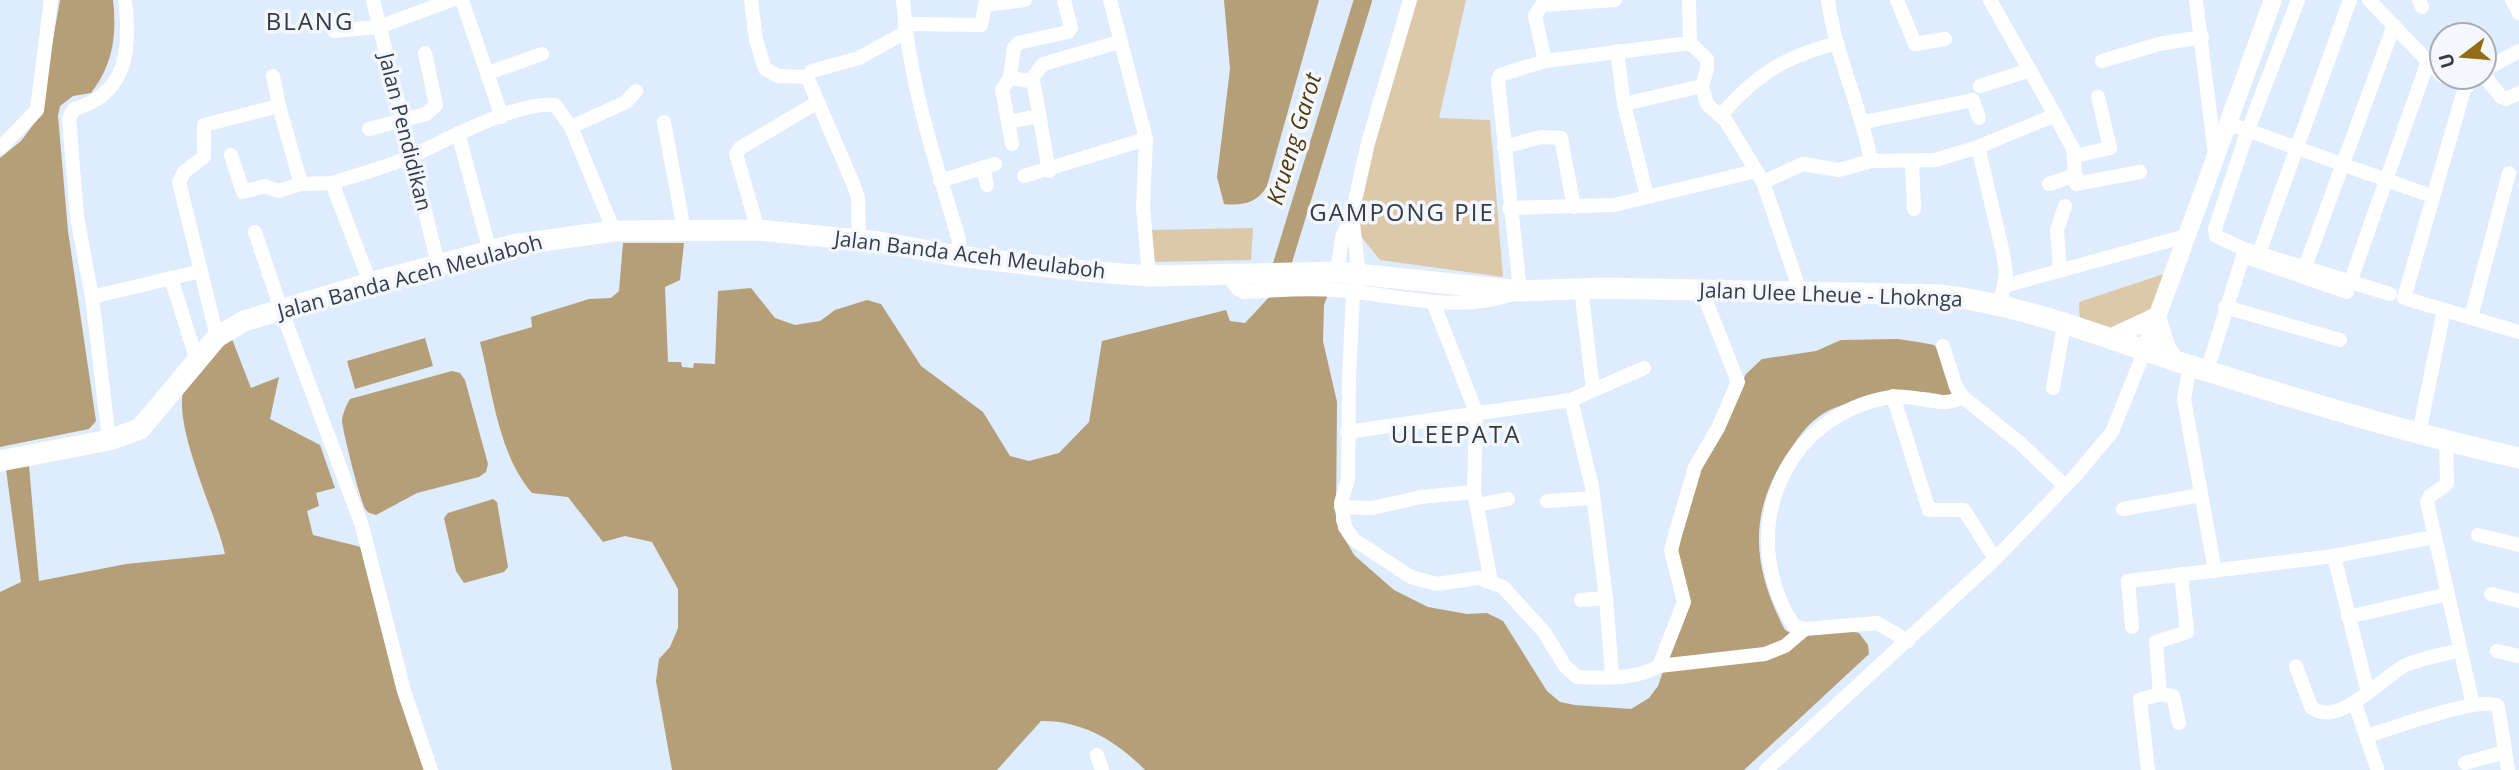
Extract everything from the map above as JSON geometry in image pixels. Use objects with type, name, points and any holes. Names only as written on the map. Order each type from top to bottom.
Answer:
[{"type":"highway","name":"Jalan Banda Aceh Meulaboh","points":[[5,461],[109,440],[140,429],[217,337],[244,321],[438,264],[543,239],[614,231],[758,230],[1085,271],[1149,275],[1227,274],[1256,283],[1334,278]]},
{"type":"highway","name":"Jalan Ulee Lheue - Lhoknga","points":[[1334,278],[1356,284],[1520,291],[1581,288],[1801,294],[2002,295],[2064,325],[2191,366],[2446,442],[2519,458]]},
{"type":"main road","points":[[2145,350],[2273,0]]},
{"type":"main road","points":[[2110,338],[2157,316]]},
{"type":"main road","points":[[2157,316],[2166,346],[2191,366]]},
{"type":"street","points":[[0,148],[37,110],[51,0]]},
{"type":"street","points":[[109,440],[92,297],[77,217],[69,118],[74,108],[89,104],[109,91],[123,65],[127,29],[125,0]]},
{"type":"street","name":"Jalan Pendidikan","points":[[373,0],[438,264]]},
{"type":"street","points":[[334,31],[379,27],[452,0]]},
{"type":"street","points":[[462,0],[502,117]]},
{"type":"street","points":[[751,0],[756,40],[765,69],[778,76],[807,76],[813,71],[880,50],[904,29],[981,25],[985,5],[1025,0]]},
{"type":"street","points":[[903,0],[904,29],[919,110],[959,240],[958,256]]},
{"type":"street","points":[[1012,144],[1002,89],[1010,78],[1014,48],[1018,43],[1068,32],[1071,28],[1064,0]]},
{"type":"street","points":[[1110,0],[1146,139],[1143,207],[1149,275]]},
{"type":"street","points":[[1334,278],[1342,238],[1352,214],[1368,143],[1410,0]]},
{"type":"street","points":[[1545,61],[1536,26],[1538,9],[1548,2],[1615,0]]},
{"type":"street","points":[[1689,0],[1690,43],[1707,59],[1702,86],[1707,104],[1721,115],[1746,149],[1759,176],[1801,294]]},
{"type":"street","points":[[1828,0],[1837,43],[1864,122],[1871,161]]},
{"type":"street","points":[[1897,0],[1915,44],[1945,39]]},
{"type":"street","points":[[1990,0],[2075,156],[2076,184],[2140,172]]},
{"type":"street","points":[[2196,0],[2216,157]]},
{"type":"street","points":[[2298,0],[2248,130],[2215,229],[2221,240],[2305,267],[2349,286]]},
{"type":"street","points":[[2259,253],[2350,0]]},
{"type":"street","points":[[2349,286],[2428,61],[2369,0]]},
{"type":"street","points":[[2512,0],[2519,13]]},
{"type":"street","points":[[2305,267],[2394,25]]},
{"type":"street","points":[[2102,61],[2159,44],[2202,37]]},
{"type":"street","points":[[1030,81],[1043,64],[1119,42]]},
{"type":"street","points":[[1356,284],[1433,302],[1494,302],[1520,291],[1497,81],[1500,75],[1545,61],[1690,43]]},
{"type":"street","points":[[1721,115],[1745,88],[1777,64],[1794,55],[1837,43]]},
{"type":"street","points":[[1617,51],[1624,104],[1647,196]]},
{"type":"street","points":[[2498,64],[2519,51]]},
{"type":"street","points":[[369,129],[426,114],[436,106],[425,53]]},
{"type":"street","points":[[488,73],[541,54]]},
{"type":"street","points":[[1980,86],[2030,71]]},
{"type":"street","points":[[272,76],[301,184]]},
{"type":"street","points":[[807,76],[858,198],[859,241]]},
{"type":"street","points":[[1010,78],[1030,81]]},
{"type":"street","points":[[1030,81],[1035,90],[1048,171]]},
{"type":"street","points":[[1624,104],[1702,86]]},
{"type":"street","points":[[571,127],[626,102],[636,91]]},
{"type":"street","points":[[2464,91],[2404,298],[2519,332]]},
{"type":"street","points":[[2497,91],[2501,97],[2507,99],[2519,93]]},
{"type":"street","points":[[2075,156],[2110,148],[2098,97]]},
{"type":"street","points":[[1864,122],[1973,100],[1979,118]]},
{"type":"street","points":[[758,230],[736,154],[740,148],[818,102]]},
{"type":"street","points":[[231,155],[243,192],[265,187],[278,191],[301,184],[332,183],[412,156],[458,133],[502,117],[546,104],[555,105],[571,127],[614,231]]},
{"type":"street","points":[[217,337],[179,182],[184,172],[204,157],[204,125],[279,106]]},
{"type":"street","points":[[1509,208],[1614,205],[1647,196],[1759,176],[1803,164],[1839,170],[1871,161],[1936,160],[2055,115]]},
{"type":"street","points":[[1008,122],[1039,116]]},
{"type":"street","points":[[664,122],[684,230]]},
{"type":"street","points":[[2227,123],[2423,193]]},
{"type":"street","points":[[458,133],[489,251]]},
{"type":"street","points":[[1504,148],[1541,137],[1561,138],[1574,207]]},
{"type":"street","points":[[1024,176],[1048,171],[1146,139]]},
{"type":"street","points":[[1978,146],[2003,253],[2006,273],[2002,295]]},
{"type":"street","points":[[1912,161],[1914,209]]},
{"type":"street","points":[[940,181],[989,166],[987,185]]},
{"type":"street","points":[[2471,317],[2509,173]]},
{"type":"street","points":[[2049,184],[2076,175]]},
{"type":"street","points":[[332,183],[370,283]]},
{"type":"street","points":[[2060,271],[2057,230],[2065,206]]},
{"type":"street","points":[[1352,214],[1356,284],[1347,432],[1348,479],[1342,507],[1346,527],[1353,539],[1411,576],[1436,583],[1479,578],[1503,587],[1544,632],[1565,666],[1576,676],[1612,677],[1645,673],[1660,666],[1765,654],[1785,646],[1803,630],[1877,623],[1908,641]]},
{"type":"street","points":[[256,233],[282,312],[362,526],[404,691],[431,770]]},
{"type":"street","points":[[2002,295],[2060,271],[2186,236]]},
{"type":"street","points":[[2215,571],[2184,399],[2191,366],[2225,307],[2243,256],[2349,286],[2390,294]]},
{"type":"street","points":[[92,297],[201,271]]},
{"type":"street","points":[[171,278],[197,361]]},
{"type":"street","points":[[1581,288],[1593,390]]},
{"type":"street","points":[[1660,666],[1684,602],[1671,550],[1675,535],[1695,467],[1718,428],[1738,382],[1702,291]]},
{"type":"street","points":[[1433,302],[1476,412],[1475,499],[1491,581]]},
{"type":"street","points":[[2225,307],[2340,340]]},
{"type":"street","points":[[2419,433],[2444,310]]},
{"type":"street","points":[[2053,388],[2064,325]]},
{"type":"street","points":[[1943,346],[1956,387],[1963,397],[1986,414],[2065,486]]},
{"type":"street","points":[[1766,770],[1995,559],[2065,486],[2112,432],[2145,350]]},
{"type":"street","points":[[1347,432],[1571,400],[1644,368]]},
{"type":"street","points":[[1803,630],[1793,624],[1772,583],[1771,501],[1801,449],[1826,421],[1892,396],[1954,403],[1963,397]]},
{"type":"street","points":[[1892,396],[1929,510],[1964,510],[1995,559]]},
{"type":"street","points":[[1571,400],[1593,498],[1606,597],[1612,677]]},
{"type":"street","points":[[2446,442],[2447,484],[2427,500],[2473,705]]},
{"type":"street","points":[[2123,509],[2201,495]]},
{"type":"street","points":[[1342,507],[1372,508],[1420,497],[1508,499]]},
{"type":"street","points":[[1547,501],[1593,498]]},
{"type":"street","points":[[2478,535],[2519,545]]},
{"type":"street","points":[[2132,627],[2127,582],[2334,556],[2434,537]]},
{"type":"street","points":[[2334,556],[2368,694]]},
{"type":"street","points":[[2160,694],[2156,642],[2187,632],[2181,574]]},
{"type":"street","points":[[2348,617],[2448,594]]},
{"type":"street","points":[[2491,594],[2519,601]]},
{"type":"street","points":[[1581,600],[1606,597]]},
{"type":"street","points":[[2296,666],[2311,707],[2316,711],[2355,704],[2406,665],[2459,650]]},
{"type":"street","points":[[2497,651],[2519,656]]},
{"type":"street","points":[[2148,770],[2139,705],[2145,696],[2174,696],[2179,723]]},
{"type":"street","points":[[2355,704],[2376,768]]},
{"type":"street","points":[[2367,736],[2473,705],[2496,704],[2508,770]]},
{"type":"street","points":[[2502,732],[2519,730]]},
{"type":"street","points":[[2465,763],[2505,752]]},
{"type":"street","points":[[1097,755],[1102,770]]},
{"type":"shaded area","points":[[60,0],[113,0],[114,38],[104,71],[91,93],[73,96],[60,106],[58,116],[68,231],[96,421],[89,429],[0,447],[0,158],[21,141],[39,117]]},
{"type":"shaded area","points":[[1224,0],[1319,0],[1267,186],[1254,200],[1237,204],[1224,204],[1217,177],[1230,69]]},
{"type":"shaded area","points":[[1415,0],[1466,0],[1439,118],[1490,120],[1503,277],[1380,260],[1360,235],[1360,197]]},
{"type":"shaded area","points":[[1253,228],[1251,260],[1152,262],[1150,230]]},
{"type":"shaded area","points":[[623,243],[684,243],[680,280],[665,287],[668,362],[681,362],[682,367],[693,368],[694,363],[715,364],[718,291],[751,288],[775,318],[795,325],[820,321],[835,310],[867,300],[881,304],[921,366],[983,412],[1010,456],[1029,461],[1059,453],[1089,422],[1102,341],[1226,310],[1230,321],[1245,323],[1273,293],[1329,292],[1324,305],[1323,341],[1337,402],[1336,522],[1354,555],[1394,590],[1428,607],[1467,614],[1487,613],[1503,621],[1547,691],[1560,702],[1575,705],[1631,709],[1649,698],[1658,686],[1682,615],[1677,556],[1693,484],[1746,374],[1762,359],[1816,351],[1841,340],[1898,339],[1934,345],[1941,353],[1953,387],[1951,394],[1945,396],[1927,392],[1899,393],[1855,401],[1829,410],[1802,433],[1784,459],[1764,502],[1760,523],[1761,565],[1775,608],[1785,630],[1792,634],[1839,629],[1859,633],[1868,645],[1869,654],[1744,770],[1145,770],[1123,750],[1098,734],[1070,724],[1041,721],[997,770],[672,770],[656,681],[659,659],[670,647],[678,628],[678,589],[652,542],[625,536],[603,542],[568,497],[532,493],[511,460],[504,442],[480,342],[532,327],[531,317],[589,299],[611,298],[619,291]]},
{"type":"shaded area","points":[[2164,274],[2149,315],[2122,330],[2080,324],[2079,302]]},
{"type":"shaded area","points":[[425,338],[433,366],[355,389],[347,361]]},
{"type":"shaded area","points":[[232,339],[251,388],[279,377],[270,419],[320,445],[335,488],[316,493],[319,506],[307,511],[313,535],[361,547],[426,770],[0,770],[0,592],[21,582],[6,469],[29,466],[39,581],[126,564],[225,554],[189,446],[182,404],[184,388],[192,373],[204,360]]},
{"type":"shaded area","points":[[452,371],[460,373],[465,380],[488,464],[486,472],[479,477],[417,493],[376,515],[369,513],[360,495],[342,420],[350,399]]},
{"type":"shaded area","points":[[493,499],[497,502],[508,567],[504,572],[464,583],[456,571],[444,518],[448,513]]},
{"type":"waterway","name":"Krueng Garot","points":[[1276,284],[1363,0]]},
{"type":"district","name":"BLANG","points":[[310,22]]},
{"type":"district","name":"GAMPONG PIE","points":[[1402,213]]},
{"type":"district","name":"ULEEPATA","points":[[1456,435]]}]
